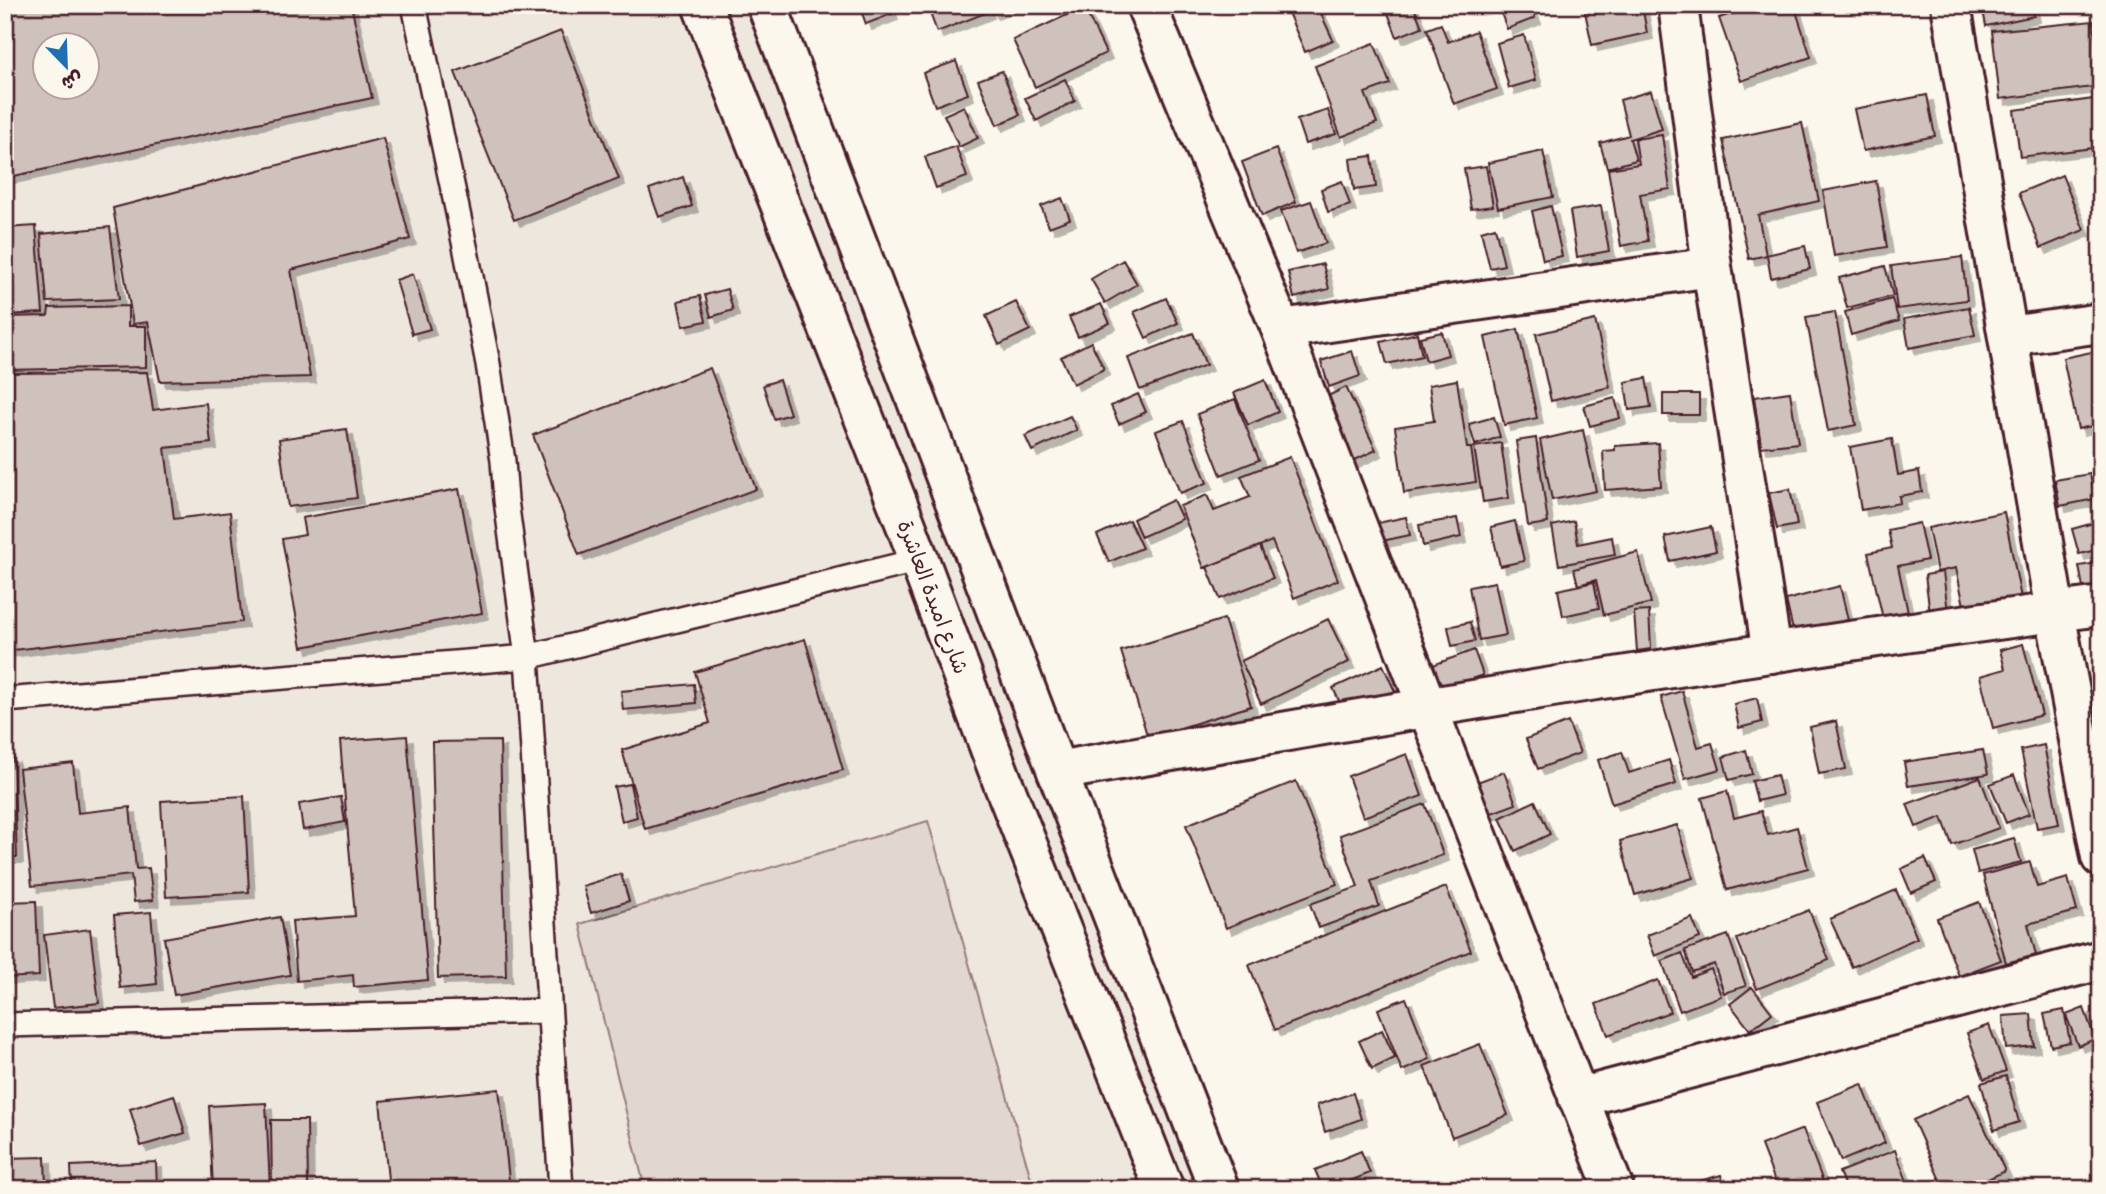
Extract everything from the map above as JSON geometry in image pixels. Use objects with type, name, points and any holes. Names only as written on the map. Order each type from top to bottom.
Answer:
[{"type":"street","name":"شارع امبدة العاشرة","points":[[702,5],[920,560],[1003,783],[1164,1189]]},
{"type":"street","points":[[767,5],[1057,771],[1219,1189]]},
{"type":"street","points":[[1146,5],[1281,329],[1614,1189]]},
{"type":"street","points":[[1678,5],[1712,267],[1772,653]]},
{"type":"street","points":[[1951,5],[2055,612],[2101,857]]},
{"type":"street","points":[[1281,329],[1712,267]]},
{"type":"street","points":[[2009,336],[2101,323]]},
{"type":"street","points":[[1057,771],[1427,706],[2101,606]]},
{"type":"street","points":[[1578,1098],[2101,960]]},
{"type":"lane","points":[[414,5],[488,364],[503,461],[527,657],[561,1189]]},
{"type":"lane","points":[[5,700],[527,657],[920,560]]},
{"type":"lane","points":[[5,1025],[548,1011]]},
{"type":"shaded area","points":[[5,5],[751,5],[1216,1189],[5,1189]]},
{"type":"shaded area","points":[[928,821],[1034,1189],[645,1189],[580,924]]},
{"type":"building","points":[[5,5],[351,5],[372,98],[5,178]]},
{"type":"building","points":[[859,5],[889,5],[892,14],[866,24]]},
{"type":"building","points":[[927,5],[986,5],[988,12],[937,32]]},
{"type":"building","points":[[989,5],[1013,5],[992,13]]},
{"type":"building","points":[[1292,5],[1317,5],[1333,40],[1305,52],[1286,8]]},
{"type":"building","points":[[1385,5],[1413,5],[1422,27],[1397,37]]},
{"type":"building","points":[[1498,5],[1530,5],[1535,18],[1507,29]]},
{"type":"building","points":[[1642,5],[1647,33],[1592,45],[1584,7]]},
{"type":"building","points":[[1759,5],[1794,5],[1811,57],[1741,81],[1719,18]]},
{"type":"building","points":[[1982,5],[2032,5],[2034,16],[1986,26]]},
{"type":"building","points":[[2094,5],[2101,5],[2101,36],[2099,36]]},
{"type":"building","points":[[1084,7],[1106,53],[1035,87],[1013,40]]},
{"type":"building","points":[[2093,21],[2101,86],[2000,99],[1992,31]]},
{"type":"building","points":[[1441,24],[1448,42],[1476,31],[1497,89],[1454,104],[1427,29]]},
{"type":"building","points":[[561,31],[619,179],[514,220],[455,72]]},
{"type":"building","points":[[1524,35],[1536,80],[1509,88],[1497,43]]},
{"type":"building","points":[[1374,43],[1390,84],[1365,93],[1377,123],[1341,137],[1315,66]]},
{"type":"building","points":[[956,61],[968,94],[935,106],[923,73]]},
{"type":"building","points":[[1002,71],[1020,115],[997,125],[978,80]]},
{"type":"building","points":[[1065,79],[1075,101],[1036,121],[1025,98]]},
{"type":"building","points":[[1651,91],[1662,129],[1630,139],[1636,160],[1607,168],[1600,143],[1629,135],[1620,100]]},
{"type":"building","points":[[1927,95],[1935,136],[1863,151],[1854,109]]},
{"type":"building","points":[[2101,98],[2101,147],[2020,157],[2014,110]]},
{"type":"building","points":[[964,106],[978,138],[959,147],[944,115]]},
{"type":"building","points":[[1328,110],[1336,134],[1305,144],[1297,120]]},
{"type":"building","points":[[1802,123],[1819,201],[1758,215],[1766,255],[1805,246],[1810,269],[1771,278],[1767,255],[1749,259],[1723,140]]},
{"type":"building","points":[[1662,135],[1670,189],[1640,194],[1648,241],[1621,246],[1608,169],[1639,164],[1635,139]]},
{"type":"building","points":[[383,138],[410,239],[291,270],[310,377],[160,381],[148,322],[133,324],[113,208]]},
{"type":"building","points":[[956,146],[967,177],[936,188],[925,157]]},
{"type":"building","points":[[1276,149],[1296,202],[1262,216],[1242,162]]},
{"type":"building","points":[[1543,151],[1553,197],[1498,208],[1488,163]]},
{"type":"building","points":[[1372,156],[1376,187],[1354,190],[1350,159]]},
{"type":"building","points":[[1486,166],[1493,206],[1471,209],[1464,169]]},
{"type":"building","points":[[2062,175],[2084,230],[2041,248],[2019,193]]},
{"type":"building","points":[[683,177],[692,206],[659,217],[649,189]]},
{"type":"building","points":[[1342,181],[1350,205],[1328,212],[1321,189]]},
{"type":"building","points":[[1876,181],[1887,247],[1834,256],[1823,191]]},
{"type":"building","points":[[1062,198],[1070,219],[1049,227],[1041,206]]},
{"type":"building","points":[[1311,201],[1326,243],[1296,253],[1281,211]]},
{"type":"building","points":[[1551,206],[1562,256],[1543,260],[1532,211]]},
{"type":"building","points":[[1601,206],[1609,251],[1577,257],[1570,211]]},
{"type":"building","points":[[36,226],[43,313],[5,315],[5,228]]},
{"type":"building","points":[[110,227],[119,299],[47,302],[41,234]]},
{"type":"building","points":[[1495,227],[1504,265],[1490,268],[1481,231]]},
{"type":"building","points":[[1962,257],[1967,300],[1897,309],[1891,266]]},
{"type":"building","points":[[1123,260],[1137,284],[1105,303],[1091,279]]},
{"type":"building","points":[[1323,264],[1329,289],[1294,298],[1288,272]]},
{"type":"building","points":[[1885,266],[1893,296],[1847,308],[1839,278]]},
{"type":"building","points":[[413,274],[430,329],[412,334],[396,280]]},
{"type":"building","points":[[727,289],[733,310],[711,317],[705,295]]},
{"type":"building","points":[[700,296],[706,321],[683,326],[678,301]]},
{"type":"building","points":[[1166,298],[1178,323],[1146,338],[1134,312]]},
{"type":"building","points":[[1892,299],[1899,321],[1851,335],[1845,312]]},
{"type":"building","points":[[1016,302],[1030,330],[999,345],[986,316]]},
{"type":"building","points":[[1101,304],[1110,323],[1078,337],[1069,317]]},
{"type":"building","points":[[128,306],[128,326],[146,326],[146,367],[5,370],[5,317],[48,316],[49,308]]},
{"type":"building","points":[[1969,307],[1975,335],[1909,348],[1904,319]]},
{"type":"building","points":[[1835,312],[1856,425],[1828,431],[1806,317]]},
{"type":"building","points":[[1595,320],[1610,387],[1551,401],[1536,334]]},
{"type":"building","points":[[1518,329],[1537,418],[1504,425],[1485,337]]},
{"type":"building","points":[[1442,332],[1448,355],[1426,361],[1420,337]]},
{"type":"building","points":[[1193,333],[1206,365],[1140,390],[1128,358]]},
{"type":"building","points":[[1417,333],[1422,356],[1387,364],[1381,342]]},
{"type":"building","points":[[1091,342],[1104,369],[1073,384],[1061,357]]},
{"type":"building","points":[[2101,350],[2101,424],[2078,429],[2063,358]]},
{"type":"building","points":[[1352,351],[1360,376],[1329,387],[1321,361]]},
{"type":"building","points":[[710,368],[756,489],[579,555],[533,435]]},
{"type":"building","points":[[147,372],[153,410],[206,403],[211,443],[165,448],[174,519],[230,512],[242,622],[5,651],[5,373]]},
{"type":"building","points":[[1646,378],[1651,407],[1629,410],[1625,382]]},
{"type":"building","points":[[779,380],[790,414],[774,419],[763,385]]},
{"type":"building","points":[[1265,380],[1278,412],[1248,425],[1234,393]]},
{"type":"building","points":[[1457,380],[1467,448],[1471,448],[1476,482],[1404,493],[1395,427],[1434,421],[1429,385]]},
{"type":"building","points":[[1346,387],[1376,450],[1353,461],[1324,398]]},
{"type":"building","points":[[1790,392],[1798,443],[1761,447],[1754,397]]},
{"type":"building","points":[[1138,394],[1146,412],[1119,424],[1111,406]]},
{"type":"building","points":[[1663,394],[1699,394],[1699,415],[1663,415]]},
{"type":"building","points":[[1615,398],[1620,418],[1590,426],[1584,406]]},
{"type":"building","points":[[1235,399],[1259,460],[1221,475],[1197,414]]},
{"type":"building","points":[[1070,416],[1077,430],[1032,451],[1025,436]]},
{"type":"building","points":[[1494,417],[1500,437],[1475,445],[1469,424]]},
{"type":"building","points":[[1183,421],[1207,483],[1180,493],[1156,431]]},
{"type":"building","points":[[347,429],[357,498],[288,507],[279,439]]},
{"type":"building","points":[[1583,430],[1596,491],[1552,500],[1540,440]]},
{"type":"building","points":[[1536,438],[1548,523],[1528,526],[1516,441]]},
{"type":"building","points":[[1892,439],[1898,475],[1919,471],[1922,492],[1899,496],[1900,503],[1861,510],[1850,447]]},
{"type":"building","points":[[1501,443],[1509,498],[1483,502],[1474,447]]},
{"type":"building","points":[[1658,443],[1661,486],[1605,490],[1603,451],[1615,450],[1615,446]]},
{"type":"building","points":[[1290,457],[1338,580],[1294,598],[1272,541],[1204,568],[1180,506],[1207,495],[1214,511],[1250,497],[1241,476]]},
{"type":"building","points":[[2090,474],[2095,499],[2060,506],[2055,480]]},
{"type":"building","points":[[459,489],[482,613],[302,647],[282,539],[305,535],[302,518]]},
{"type":"building","points":[[1790,489],[1797,525],[1777,529],[1769,493]]},
{"type":"building","points":[[1173,500],[1182,519],[1141,537],[1133,519]]},
{"type":"building","points":[[2004,512],[2022,603],[1966,615],[1956,568],[1937,572],[1928,528]]},
{"type":"building","points":[[1406,517],[1410,535],[1382,541],[1378,523]]},
{"type":"building","points":[[1457,518],[1461,537],[1423,546],[1419,525]]},
{"type":"building","points":[[1129,520],[1142,548],[1109,562],[1097,535]]},
{"type":"building","points":[[1515,521],[1524,561],[1500,566],[1491,527]]},
{"type":"building","points":[[1574,521],[1578,544],[1612,537],[1615,555],[1559,565],[1552,526]]},
{"type":"building","points":[[2097,522],[2101,549],[2079,554],[2072,529]]},
{"type":"building","points":[[1919,523],[1927,560],[1898,566],[1909,617],[1884,623],[1868,553],[1892,548],[1888,530]]},
{"type":"building","points":[[1711,527],[1716,551],[1670,561],[1665,537]]},
{"type":"building","points":[[1260,546],[1273,578],[1220,599],[1207,567]]},
{"type":"building","points":[[1638,552],[1651,603],[1604,615],[1596,580],[1578,585],[1574,569]]},
{"type":"building","points":[[2098,563],[2101,590],[2084,593],[2079,566]]},
{"type":"building","points":[[1943,572],[1948,612],[1930,614],[1925,575]]},
{"type":"building","points":[[1495,582],[1506,635],[1479,640],[1469,587]]},
{"type":"building","points":[[1594,582],[1599,608],[1563,616],[1558,590]]},
{"type":"building","points":[[1840,586],[1848,620],[1794,635],[1786,600]]},
{"type":"building","points":[[1649,611],[1651,649],[1637,651],[1634,612]]},
{"type":"building","points":[[1224,619],[1251,706],[1148,738],[1121,651]]},
{"type":"building","points":[[1328,619],[1349,662],[1261,704],[1241,661]]},
{"type":"building","points":[[1470,622],[1475,641],[1452,646],[1448,627]]},
{"type":"building","points":[[805,639],[843,770],[645,829],[622,750],[710,723],[695,672]]},
{"type":"building","points":[[2023,644],[2042,715],[1993,728],[1980,676],[2005,669],[2000,650]]},
{"type":"building","points":[[1474,650],[1483,675],[1442,689],[1433,665]]},
{"type":"building","points":[[1383,665],[1398,698],[1348,720],[1333,688]]},
{"type":"building","points":[[694,684],[696,703],[623,710],[621,691]]},
{"type":"building","points":[[1682,691],[1698,747],[1712,743],[1720,769],[1685,779],[1661,697]]},
{"type":"building","points":[[1757,698],[1762,722],[1739,728],[1734,704]]},
{"type":"building","points":[[1836,721],[1846,769],[1819,774],[1810,727]]},
{"type":"building","points":[[1568,722],[1580,753],[1538,769],[1526,739]]},
{"type":"building","points":[[407,736],[428,980],[354,987],[353,975],[297,981],[292,921],[355,916],[340,741]]},
{"type":"building","points":[[500,741],[506,976],[438,978],[432,742]]},
{"type":"building","points":[[2044,745],[2059,824],[2037,828],[2021,750]]},
{"type":"building","points":[[1746,750],[1752,774],[1729,780],[1723,757]]},
{"type":"building","points":[[1983,750],[1988,774],[1908,786],[1904,762]]},
{"type":"building","points":[[1622,752],[1629,773],[1669,760],[1676,784],[1612,804],[1598,760]]},
{"type":"building","points":[[1407,754],[1422,796],[1363,817],[1348,776]]},
{"type":"building","points":[[13,757],[17,857],[5,857],[5,758]]},
{"type":"building","points":[[73,763],[78,813],[130,807],[136,869],[149,868],[153,900],[134,902],[131,875],[32,886],[19,769]]},
{"type":"building","points":[[1504,772],[1516,804],[1489,814],[1477,782]]},
{"type":"building","points":[[1777,775],[1782,795],[1757,801],[1752,781]]},
{"type":"building","points":[[2014,775],[2029,814],[2006,823],[1990,784]]},
{"type":"building","points":[[1980,777],[1999,828],[1952,845],[1942,817],[1916,827],[1907,804]]},
{"type":"building","points":[[1296,781],[1337,884],[1226,928],[1186,825]]},
{"type":"building","points":[[630,784],[637,817],[622,821],[614,787]]},
{"type":"building","points":[[1727,791],[1734,818],[1761,811],[1768,835],[1797,827],[1808,868],[1727,890],[1702,798]]},
{"type":"building","points":[[244,796],[249,892],[166,897],[161,801]]},
{"type":"building","points":[[341,797],[345,822],[303,830],[299,804]]},
{"type":"building","points":[[1535,801],[1550,834],[1515,851],[1500,818]]},
{"type":"building","points":[[1425,804],[1443,855],[1371,881],[1379,906],[1319,928],[1310,904],[1358,887],[1340,835]]},
{"type":"building","points":[[1677,825],[1693,878],[1635,895],[1620,841]]},
{"type":"building","points":[[2014,838],[2021,862],[1978,873],[1972,850]]},
{"type":"building","points":[[1925,858],[1936,882],[1911,893],[1901,869]]},
{"type":"building","points":[[2030,862],[2037,887],[2068,878],[2077,911],[2028,924],[2036,955],[2006,963],[1983,875]]},
{"type":"building","points":[[621,874],[629,901],[591,913],[583,886]]},
{"type":"building","points":[[1446,887],[1471,951],[1275,1030],[1249,965]]},
{"type":"building","points":[[1896,890],[1917,938],[1852,967],[1830,919]]},
{"type":"building","points":[[36,901],[39,976],[5,978],[5,902]]},
{"type":"building","points":[[1979,902],[2001,960],[1959,976],[1937,918]]},
{"type":"building","points":[[1809,910],[1829,960],[1757,989],[1737,939]]},
{"type":"building","points":[[151,912],[157,984],[120,988],[114,915]]},
{"type":"building","points":[[280,917],[290,975],[174,995],[164,938]]},
{"type":"building","points":[[1692,918],[1700,938],[1655,956],[1647,935]]},
{"type":"building","points":[[90,929],[99,1003],[53,1008],[44,935]]},
{"type":"building","points":[[1728,935],[1746,986],[1724,993],[1714,964],[1692,972],[1685,950]]},
{"type":"building","points":[[1682,953],[1691,977],[1711,969],[1721,996],[1680,1011],[1662,961]]},
{"type":"building","points":[[1658,980],[1670,1012],[1608,1035],[1596,1004]]},
{"type":"building","points":[[1752,987],[1772,1013],[1750,1030],[1730,1004]]},
{"type":"building","points":[[1406,998],[1430,1059],[1402,1071],[1378,1009]]},
{"type":"building","points":[[2084,1008],[2095,1039],[2078,1046],[2066,1015]]},
{"type":"building","points":[[2064,1010],[2070,1042],[2051,1046],[2044,1014]]},
{"type":"building","points":[[2031,1014],[2034,1046],[2006,1049],[2003,1016]]},
{"type":"building","points":[[1989,1025],[2006,1071],[1984,1079],[1967,1033]]},
{"type":"building","points":[[1382,1030],[1395,1058],[1372,1069],[1359,1041]]},
{"type":"building","points":[[1480,1044],[1508,1115],[1452,1137],[1424,1066]]},
{"type":"building","points":[[2006,1076],[2019,1122],[1994,1130],[1981,1083]]},
{"type":"building","points":[[1862,1084],[1885,1143],[1841,1161],[1817,1102]]},
{"type":"building","points":[[499,1089],[510,1189],[389,1189],[380,1101]]},
{"type":"building","points":[[1353,1093],[1361,1119],[1325,1132],[1317,1105]]},
{"type":"building","points":[[1969,1094],[2005,1171],[1967,1189],[1944,1189],[1913,1120]]},
{"type":"building","points":[[174,1095],[185,1133],[141,1146],[130,1109]]},
{"type":"building","points":[[266,1103],[270,1189],[213,1189],[209,1106]]},
{"type":"building","points":[[271,1120],[307,1120],[308,1189],[272,1189]]},
{"type":"building","points":[[1803,1129],[1825,1187],[1778,1189],[1761,1145]]},
{"type":"building","points":[[1895,1150],[1910,1189],[1846,1189],[1839,1172]]},
{"type":"building","points":[[1361,1151],[1370,1173],[1330,1189],[1323,1189],[1315,1170]]},
{"type":"building","points":[[45,1157],[46,1189],[5,1189],[5,1158]]},
{"type":"building","points":[[156,1162],[157,1189],[72,1189],[71,1166]]},
{"type":"building","points":[[1721,1175],[1725,1189],[1687,1189],[1686,1185]]},
{"type":"building","points":[[1743,1182],[1745,1189],[1726,1187]]}]
